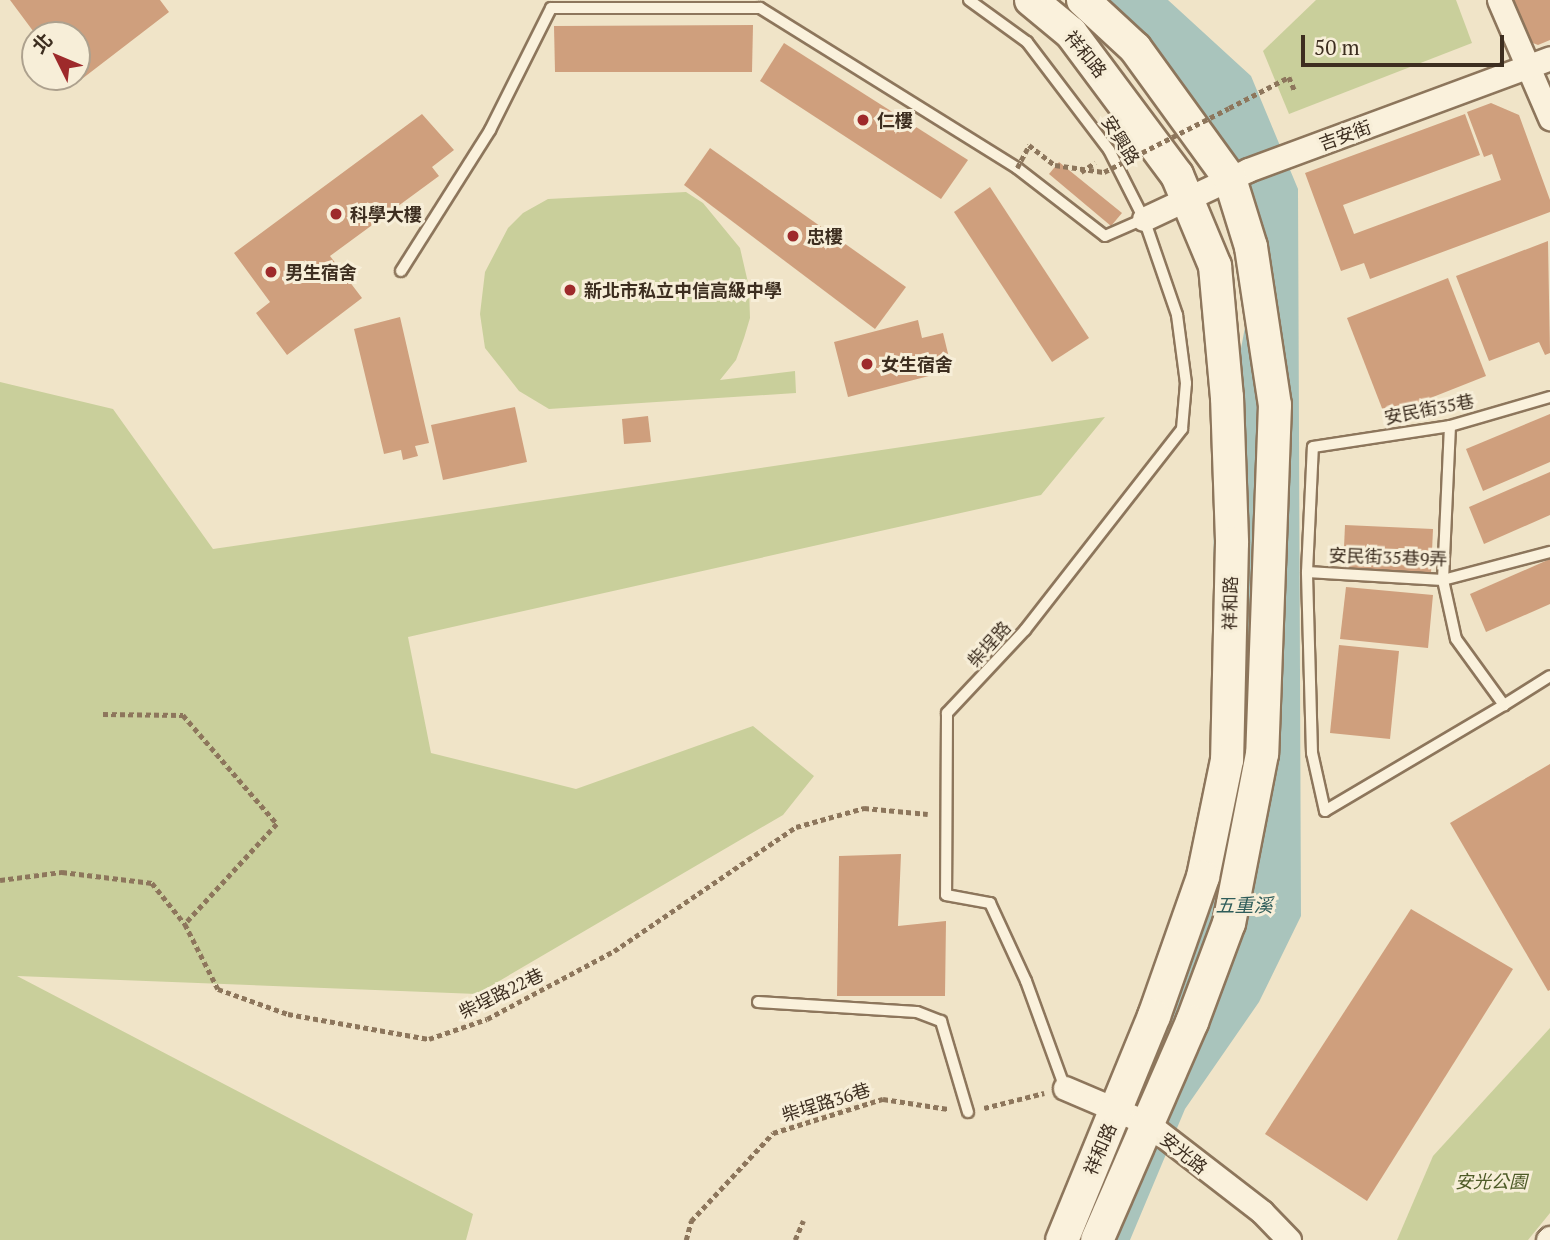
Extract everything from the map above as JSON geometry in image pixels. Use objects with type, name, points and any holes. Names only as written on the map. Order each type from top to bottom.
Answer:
[{"type":"main road","name":"祥和路","points":[[1031,0],[1071,33],[1177,175],[1190,200],[1215,266],[1227,397],[1232,543],[1227,760],[1203,877],[1116,1108],[1062,1240]]},
{"type":"main road","name":"祥和路","points":[[1083,0],[1135,48],[1239,175],[1275,405],[1262,754],[1229,923],[1192,1022],[1097,1240]]},
{"type":"street","points":[[1499,0],[1540,64],[1550,118]]},
{"type":"street","name":"吉安街","points":[[1144,219],[1239,175],[1540,64]]},
{"type":"street","name":"安光路","points":[[1065,1088],[1116,1108],[1147,1124],[1262,1212],[1289,1240]]},
{"type":"lane","name":"安興路","points":[[969,0],[1027,42],[1109,150],[1144,219]]},
{"type":"lane","points":[[401,271],[490,130],[551,8],[760,8],[1017,168],[1105,236],[1144,219]]},
{"type":"lane","name":"柴埕路","points":[[1065,1088],[1026,981],[990,903],[946,895],[950,816],[947,713],[1025,630],[1182,429],[1186,383],[1177,315],[1144,219]]},
{"type":"lane","name":"安民街35巷","points":[[1307,572],[1313,447],[1450,426],[1550,397]]},
{"type":"lane","points":[[1450,426],[1443,580],[1456,639],[1504,705]]},
{"type":"lane","name":"安民街35巷9弄","points":[[1307,572],[1443,580],[1550,552]]},
{"type":"lane","points":[[1307,572],[1311,753],[1325,811],[1550,676]]},
{"type":"lane","points":[[758,1002],[917,1012],[941,1021],[968,1112]]},
{"type":"path","points":[[1017,168],[1030,145],[1055,165],[1104,172],[1289,77],[1295,91]]},
{"type":"path","points":[[103,713],[183,715],[277,824],[185,923]]},
{"type":"path","name":"柴埕路22巷","points":[[0,880],[62,872],[152,883],[185,923],[218,989],[288,1014],[429,1039],[486,1019],[614,951],[796,827],[864,808],[950,816]]},
{"type":"path","name":"柴埕路36巷","points":[[686,1240],[691,1221],[773,1133],[883,1099],[968,1112],[1065,1088]]},
{"type":"path","points":[[795,1240],[803,1221]]},
{"type":"green space","points":[[1316,0],[1456,0],[1472,43],[1289,114],[1263,51]]},
{"type":"green space","points":[[686,192],[703,203],[740,248],[749,287],[750,318],[744,338],[736,360],[720,380],[795,371],[796,393],[549,409],[519,391],[485,348],[480,314],[485,272],[508,228],[523,213],[548,199]]},
{"type":"green space","points":[[0,382],[113,409],[213,549],[1105,417],[1041,495],[408,637],[431,753],[576,789],[753,726],[814,776],[783,815],[477,994],[17,976],[473,1214],[466,1240],[0,1240]]},
{"type":"green space","name":"安光公園","points":[[1550,1028],[1550,1213],[1528,1240],[1397,1240],[1433,1156]]},
{"type":"water","name":"五重溪","points":[[1109,0],[1168,0],[1251,76],[1298,189],[1301,916],[1259,1002],[1185,1109],[1130,1240],[1052,1240],[1211,825],[1214,496],[1247,316],[1217,136],[1154,43]]},
{"type":"building","points":[[10,0],[160,0],[169,12],[91,72],[91,21],[26,21]]},
{"type":"building","points":[[1508,0],[1550,0],[1550,40],[1538,45],[1525,40]]},
{"type":"building","points":[[753,25],[752,72],[555,72],[554,26]]},
{"type":"building","name":"仁樓","points":[[784,43],[968,160],[941,199],[760,81]]},
{"type":"building","points":[[1491,103],[1519,115],[1550,200],[1550,212],[1370,279],[1364,263],[1341,271],[1305,173],[1465,114],[1480,155],[1343,205],[1354,234],[1501,180],[1492,154],[1484,157],[1467,112]]},
{"type":"building","name":"科學大樓","points":[[422,114],[454,150],[432,167],[439,176],[330,256],[362,298],[287,355],[256,313],[270,302],[234,253]]},
{"type":"building","name":"忠樓","points":[[710,148],[906,287],[875,329],[684,185]]},
{"type":"building","points":[[1059,162],[1122,213],[1111,226],[1049,174]]},
{"type":"building","points":[[990,187],[1089,338],[1052,362],[954,212]]},
{"type":"building","points":[[1548,241],[1550,353],[1545,355],[1539,342],[1489,361],[1456,276]]},
{"type":"building","points":[[1448,278],[1486,376],[1385,416],[1347,318]]},
{"type":"building","points":[[400,317],[429,443],[415,446],[418,456],[403,460],[401,450],[384,454],[354,329]]},
{"type":"building","points":[[918,320],[922,338],[943,333],[952,370],[848,397],[834,342]]},
{"type":"building","points":[[515,407],[527,462],[443,480],[431,425]]},
{"type":"building","points":[[1550,414],[1550,462],[1483,491],[1466,449]]},
{"type":"building","points":[[648,416],[651,442],[624,444],[622,419]]},
{"type":"building","points":[[1550,472],[1550,515],[1484,544],[1469,507]]},
{"type":"building","points":[[1345,525],[1433,529],[1431,574],[1343,570]]},
{"type":"building","points":[[1550,559],[1550,604],[1486,632],[1470,594]]},
{"type":"building","points":[[1346,587],[1433,595],[1428,648],[1340,639]]},
{"type":"building","points":[[1339,645],[1399,651],[1390,739],[1330,733]]},
{"type":"building","points":[[1550,764],[1550,990],[1548,991],[1450,823]]},
{"type":"building","points":[[901,854],[898,926],[946,921],[945,996],[837,996],[839,856]]},
{"type":"building","points":[[1411,909],[1513,969],[1367,1201],[1265,1134]]},
{"type":"place","name":"仁樓","points":[[863,120]]},
{"type":"place","name":"科學大樓","points":[[336,214]]},
{"type":"place","name":"忠樓","points":[[793,236]]},
{"type":"place","name":"男生宿舍","points":[[271,272]]},
{"type":"place","name":"新北市私立中信高級中學","points":[[570,290]]},
{"type":"place","name":"女生宿舍","points":[[867,364]]}]
